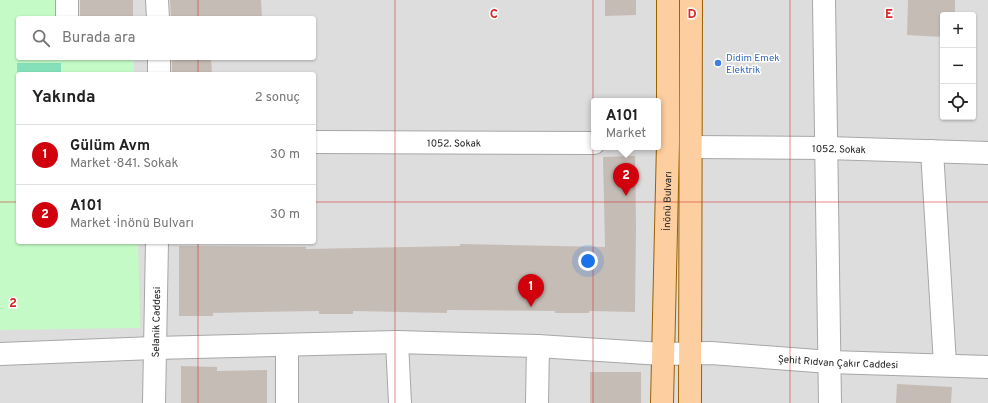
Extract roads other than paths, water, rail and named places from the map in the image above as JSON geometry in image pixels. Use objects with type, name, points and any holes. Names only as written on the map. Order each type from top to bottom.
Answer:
[{"type":"main road","name":"İnönü Bulvarı","points":[[662,403],[663,143],[668,0]]},
{"type":"main road","points":[[690,403],[691,0]]},
{"type":"street","points":[[67,0],[67,16]]},
{"type":"street","points":[[157,0],[158,16]]},
{"type":"street","points":[[824,0],[830,403]]},
{"type":"street","points":[[159,60],[159,72]]},
{"type":"street","name":"1052. Sokak","points":[[316,142],[591,143]]},
{"type":"street","name":"1052. Sokak","points":[[691,147],[932,150],[988,153]]},
{"type":"street","points":[[932,150],[945,364]]},
{"type":"street","name":"Selanik Caddesi","points":[[154,403],[157,244]]},
{"type":"street","points":[[397,342],[400,403]]},
{"type":"street","name":"Şehit Rıdvan Çakır Caddesi","points":[[0,354],[154,348],[287,346],[397,342],[538,346],[662,354],[710,353],[830,362],[945,364],[988,367]]},
{"type":"street","points":[[287,346],[287,403]]},
{"type":"street","points":[[537,403],[538,346]]},
{"type":"place","name":"Didim Emek Elektrik","points":[[718,63]]},
{"type":"place","name":"A101","points":[[626,196]]},
{"type":"place","name":"Gülüm Avm","points":[[531,307]]}]
